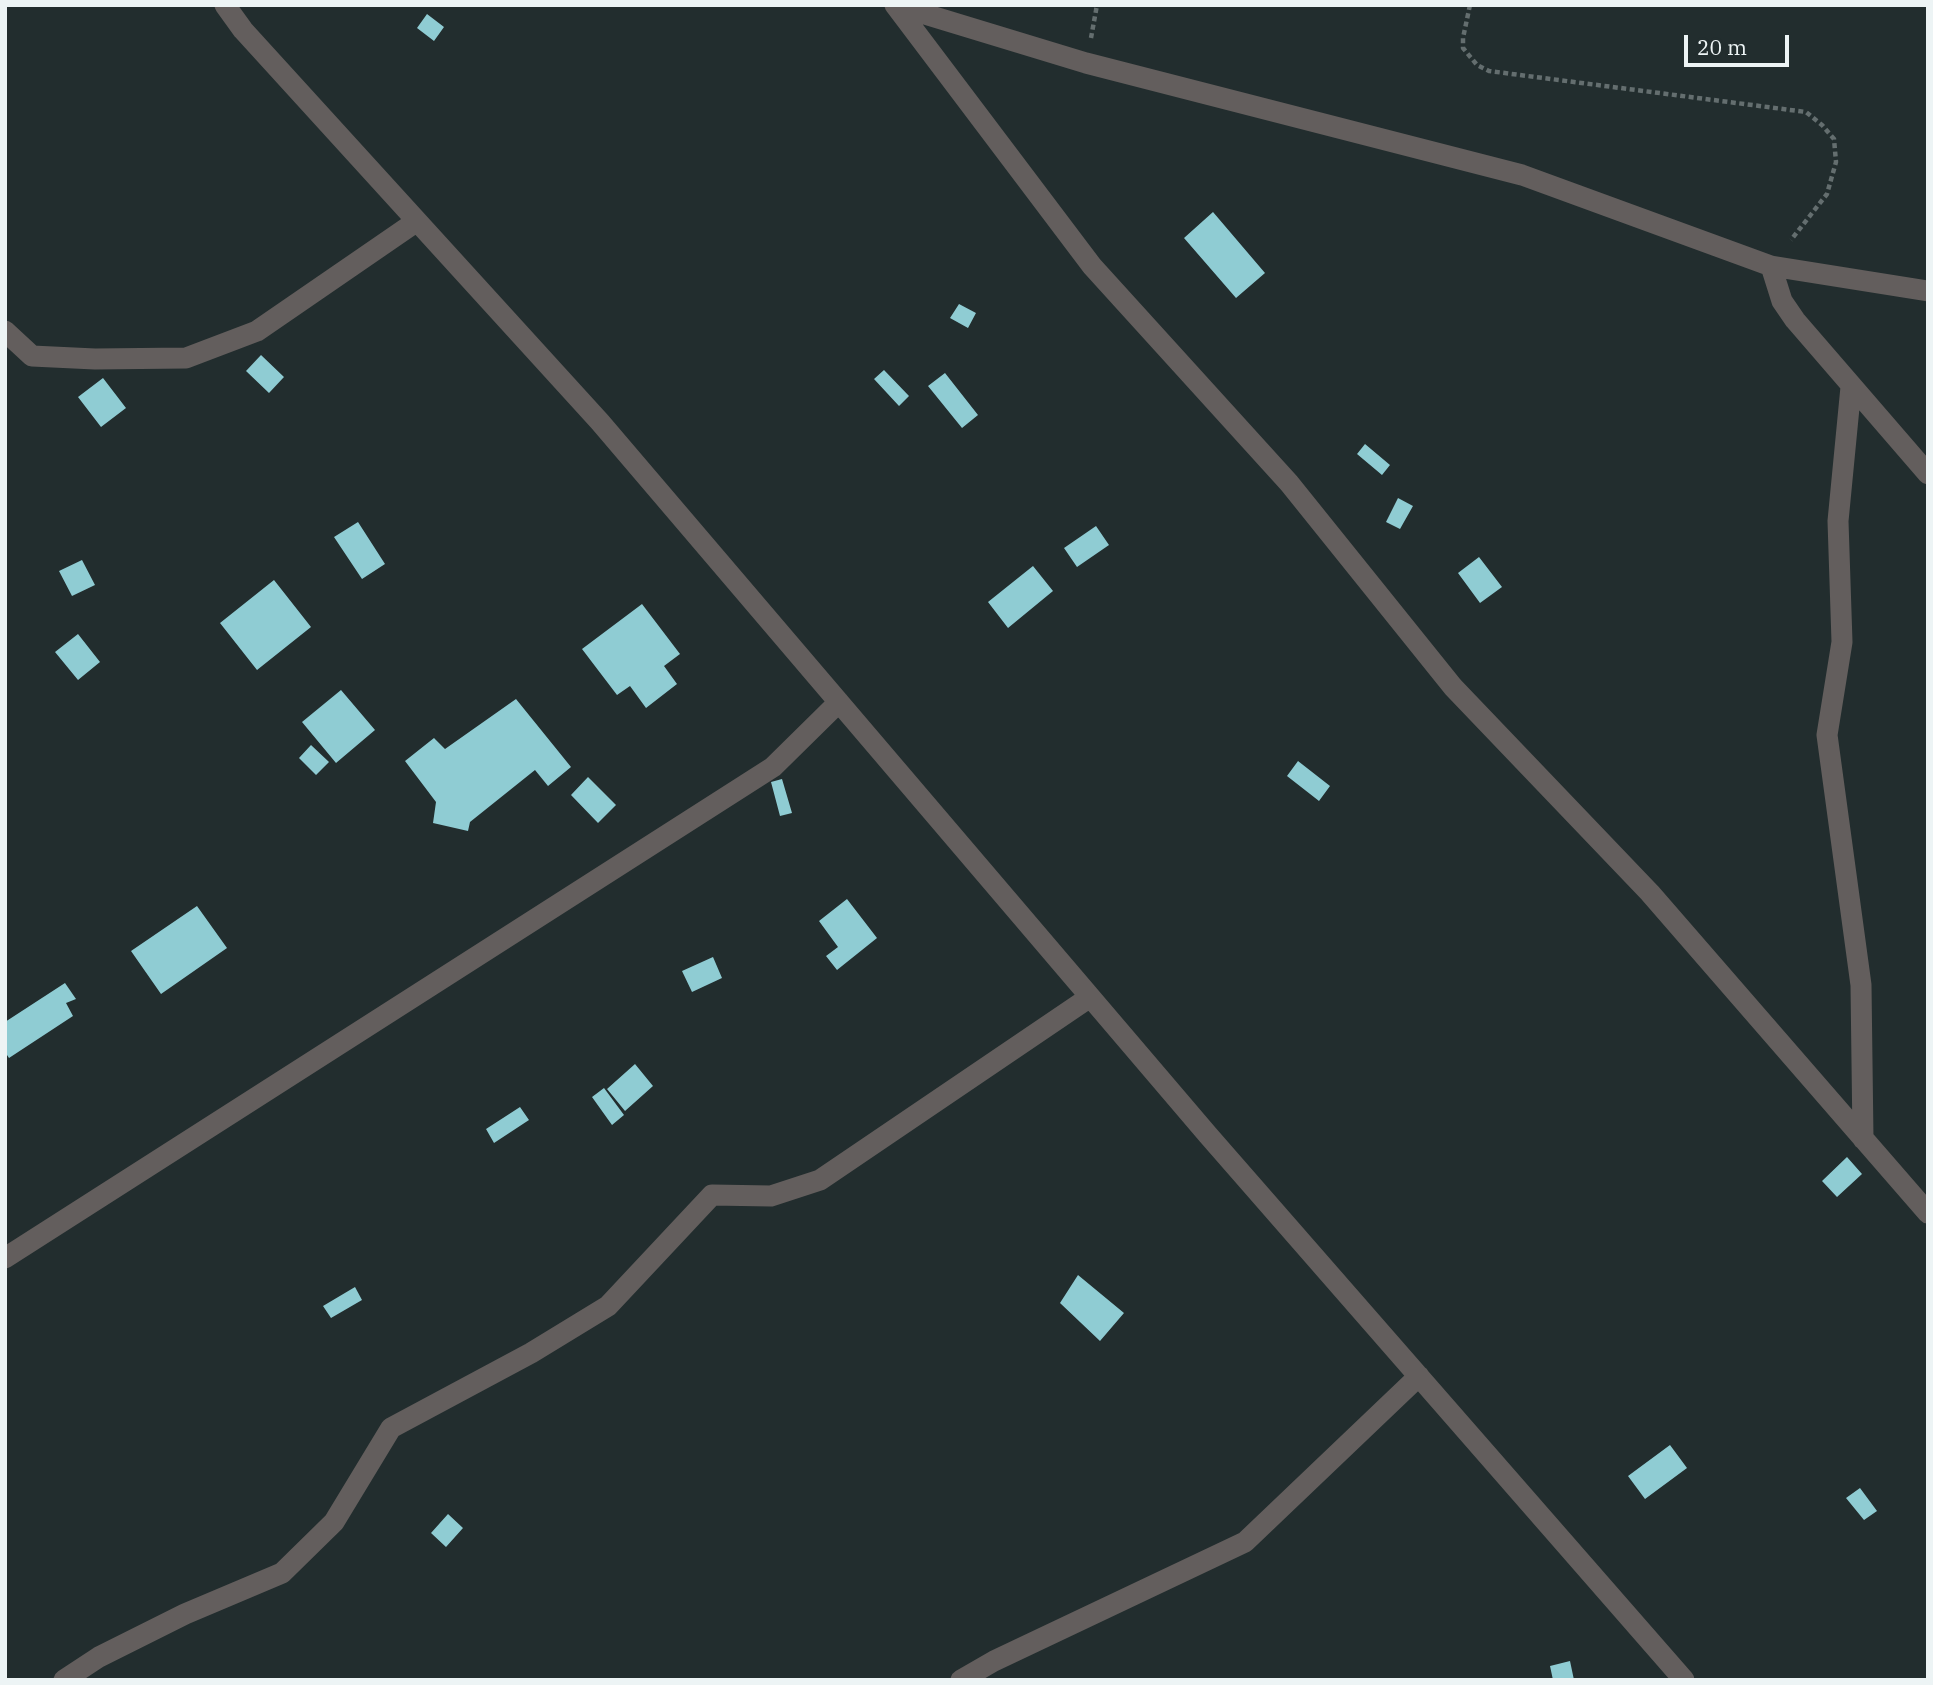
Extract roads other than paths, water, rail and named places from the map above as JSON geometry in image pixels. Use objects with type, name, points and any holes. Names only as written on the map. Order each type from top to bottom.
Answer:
[{"type":"street","points":[[225,5],[243,30],[600,422],[1090,997],[1684,1680]]},
{"type":"street","points":[[1928,291],[1771,266],[1522,175],[1086,62],[895,5],[1092,266],[1289,483],[1453,687],[1650,893],[1928,1213]]},
{"type":"street","points":[[5,331],[32,356],[95,359],[186,358],[257,331],[417,220]]},
{"type":"street","points":[[1771,266],[1782,301],[1851,387],[1928,474]]},
{"type":"street","points":[[1851,387],[1838,521],[1842,642],[1827,735],[1861,985],[1863,1139]]},
{"type":"street","points":[[9,1250],[773,767],[839,702]]},
{"type":"street","points":[[64,1680],[99,1657],[185,1614],[282,1573],[334,1522],[391,1428],[531,1353],[608,1306],[712,1195],[771,1196],[820,1180],[1090,997]]},
{"type":"street","points":[[961,1680],[994,1661],[1245,1542],[1419,1376]]}]
